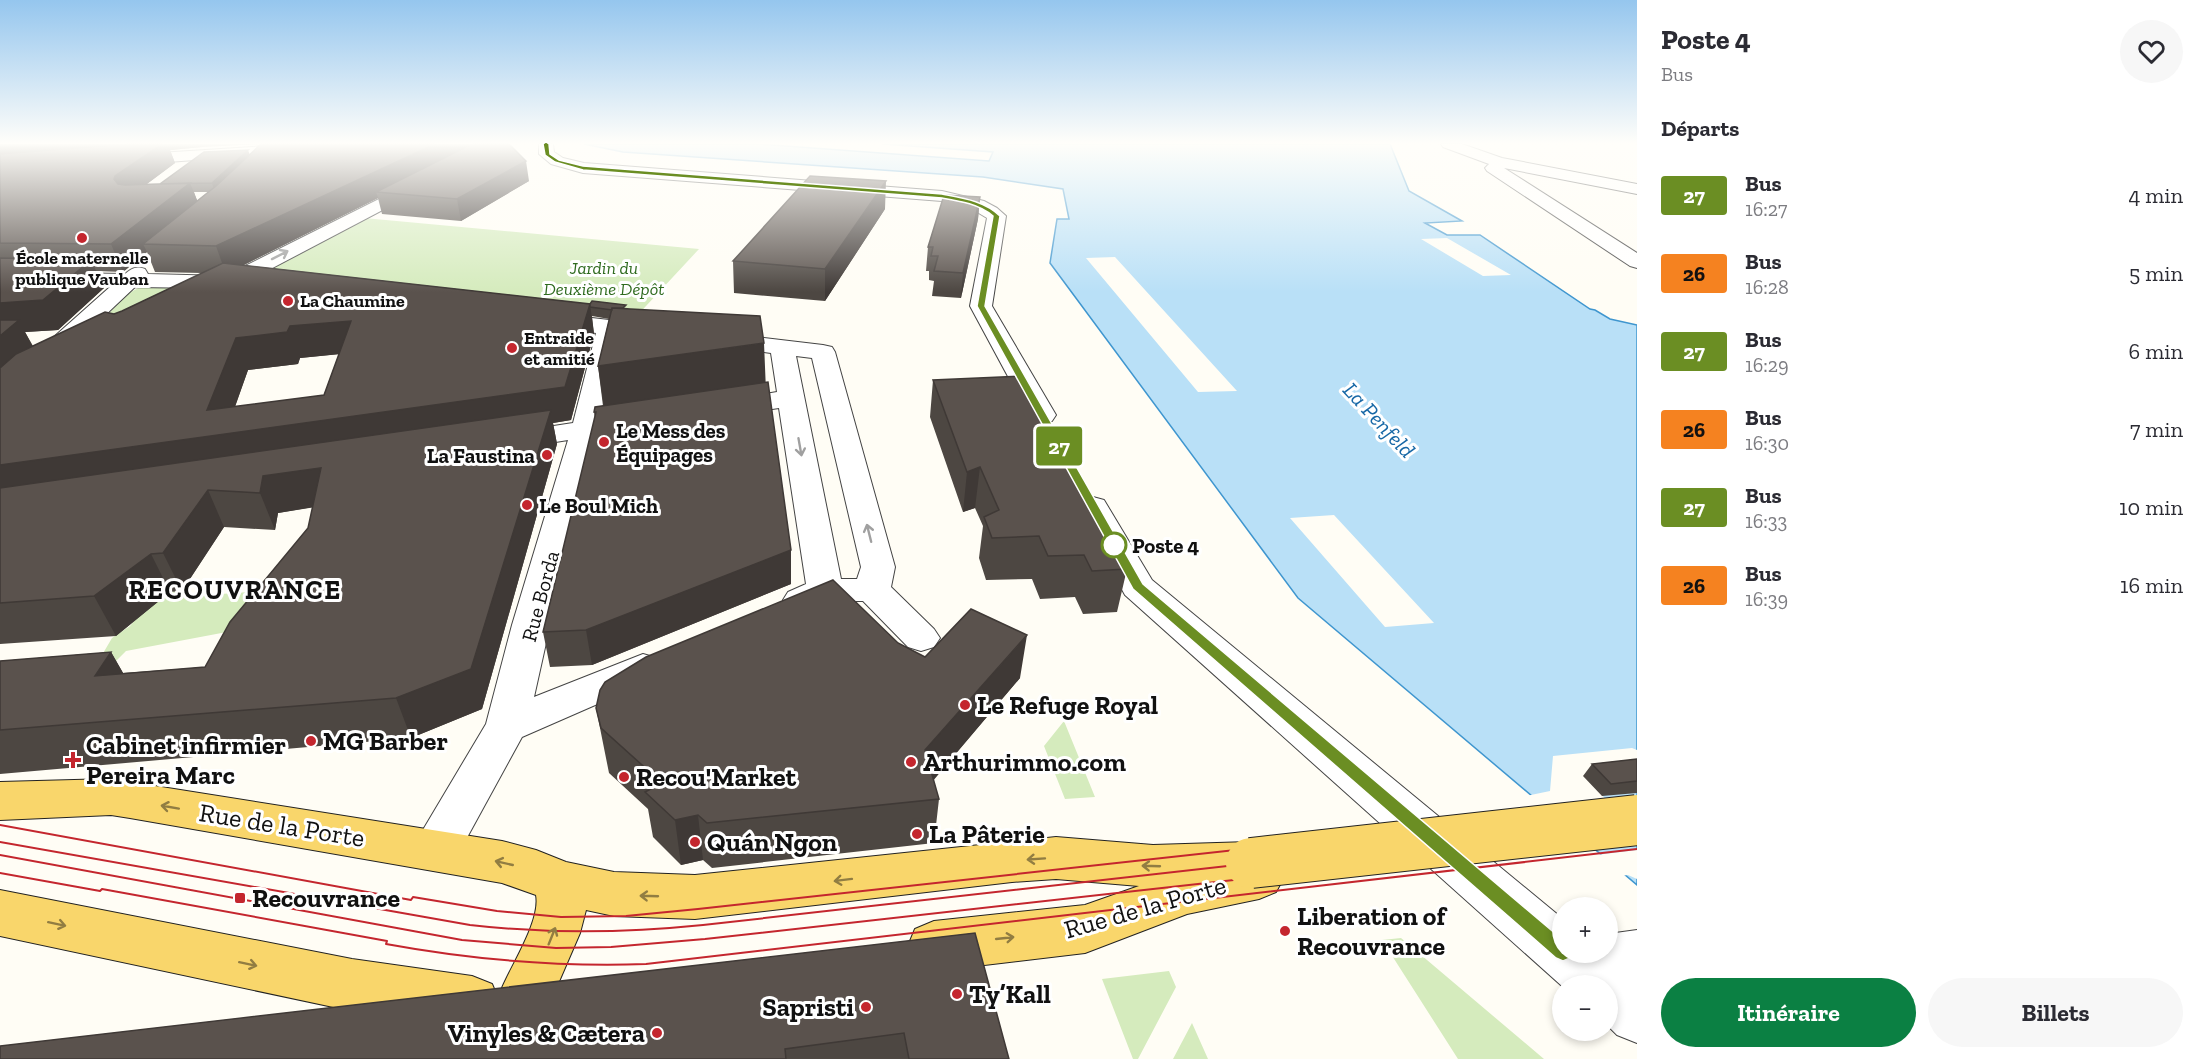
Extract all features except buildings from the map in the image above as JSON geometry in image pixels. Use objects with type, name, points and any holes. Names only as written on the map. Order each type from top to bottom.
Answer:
[{"type":"main road","name":"Rue de la Porte","points":[[0,801],[120,798],[435,850],[525,868],[559,882],[614,894],[695,897],[1056,858],[1153,866],[1255,870]]},
{"type":"main road","points":[[1255,870],[1637,820]]},
{"type":"main road","points":[[1255,870],[1637,835]]},
{"type":"main road","name":"Rue de la Porte","points":[[886,951],[1081,930],[1185,892],[1255,870]]},
{"type":"main road","points":[[0,913],[352,985],[474,1004],[553,987],[554,933],[563,903],[559,882]]},
{"type":"street","points":[[187,303],[403,193]]},
{"type":"street","points":[[909,193],[965,200],[989,209],[997,216],[981,306],[1056,441]]},
{"type":"street","points":[[1530,193],[1637,262]]},
{"type":"street","points":[[0,399],[151,262]]},
{"type":"street","points":[[0,278],[228,282],[263,286]]},
{"type":"street","points":[[528,317],[823,352],[878,567],[872,590]]},
{"type":"street","name":"Rue Borda","points":[[435,850],[507,726],[531,625],[585,430],[610,327]]},
{"type":"street","points":[[33,341],[67,339]]},
{"type":"street","points":[[782,348],[825,590]]},
{"type":"street","points":[[698,412],[791,398]]},
{"type":"street","points":[[489,444],[663,418]]},
{"type":"street","points":[[1080,483],[1138,587],[1637,1015]]},
{"type":"street","points":[[770,613],[825,590],[872,590],[921,638]]},
{"type":"street","points":[[507,726],[671,656]]},
{"type":"street","points":[[1582,969],[1637,955]]},
{"type":"green space","name":"Jardin du Deuxième Dépôt","points":[[364,218],[699,249],[633,320],[247,278]]},
{"type":"green space","points":[[195,283],[99,323],[129,293],[140,287]]},
{"type":"green space","points":[[305,588],[280,622],[126,651],[111,666],[95,667],[112,638],[130,626],[157,593],[182,591],[179,597]]},
{"type":"green space","points":[[1064,721],[1095,797],[1065,799],[1044,746]]},
{"type":"green space","points":[[1401,938],[1544,1059],[1458,1059],[1382,940]]},
{"type":"green space","points":[[1169,971],[1176,987],[1138,1059],[1133,1059],[1102,979]]},
{"type":"green space","points":[[1192,1023],[1208,1059],[1173,1059]]},
{"type":"water","name":"La Penfeld","points":[[1064,193],[1413,193],[1462,221],[1425,223],[1447,235],[1480,235],[1590,309],[1610,319],[1637,325],[1637,885],[1298,598],[1050,263],[1057,219],[1069,219]]},
{"type":"pier","points":[[1447,238],[1511,275],[1483,276],[1421,239]]},
{"type":"pier","points":[[1115,257],[1237,391],[1198,392],[1086,258]]},
{"type":"pier","points":[[1334,515],[1434,623],[1385,627],[1290,518]]},
{"type":"pier","points":[[1632,748],[1637,750],[1637,771],[1584,776],[1614,808],[1548,815],[1526,796],[1550,791],[1553,756]]},
{"type":"pier","points":[[1637,850],[1637,879],[1628,875],[1620,876],[1596,855]]},
{"type":"tram line","points":[[0,825],[411,900],[413,897],[497,911],[561,917],[626,916],[698,909],[1637,806]]},
{"type":"tram line","points":[[0,842],[470,925],[528,930],[586,931],[645,930],[703,925],[1637,820]]},
{"type":"tram line","points":[[0,855],[462,940],[556,948],[611,947],[705,939],[1637,835]]},
{"type":"tram line","points":[[0,873],[100,891],[102,889],[387,941],[386,944],[419,950],[516,961],[613,965],[646,964],[1637,849]]},
{"type":"bus line","name":"27","points":[[909,193],[965,200],[989,209],[997,216],[981,306],[1138,587],[1552,943]]},
{"type":"place","name":"École maternelle publique Vauban","points":[[82,238]]},
{"type":"place","name":"La Chaumine","points":[[288,301]]},
{"type":"place","name":"Entraide et amitié","points":[[512,348]]},
{"type":"place","name":"Le Mess des Équipages","points":[[604,442]]},
{"type":"place","name":"La Faustina","points":[[547,455]]},
{"type":"place","name":"Le Boul Mich","points":[[527,505]]},
{"type":"place","name":"Poste 4","points":[[1114,545]]},
{"type":"place","name":"Le Refuge Royal","points":[[965,705]]},
{"type":"place","name":"MG Barber","points":[[311,741]]},
{"type":"place","name":"Cabinet infirmier Pereira Marc","points":[[73,760]]},
{"type":"place","name":"Arthurimmo.com","points":[[911,762]]},
{"type":"place","name":"Recou'Market","points":[[624,777]]},
{"type":"place","name":"La Pâterie","points":[[917,834]]},
{"type":"place","name":"Quán Ngon","points":[[695,842]]},
{"type":"place","name":"Recouvrance","points":[[240,898]]},
{"type":"place","name":"Liberation of Recouvrance","points":[[1285,931]]},
{"type":"place","name":"Ty’Kall","points":[[957,994]]},
{"type":"place","name":"Sapristi","points":[[866,1007]]},
{"type":"place","name":"Vinyles & Cætera","points":[[657,1033]]},
{"type":"district","name":"RECOUVRANCE","points":[[235,590]]}]
